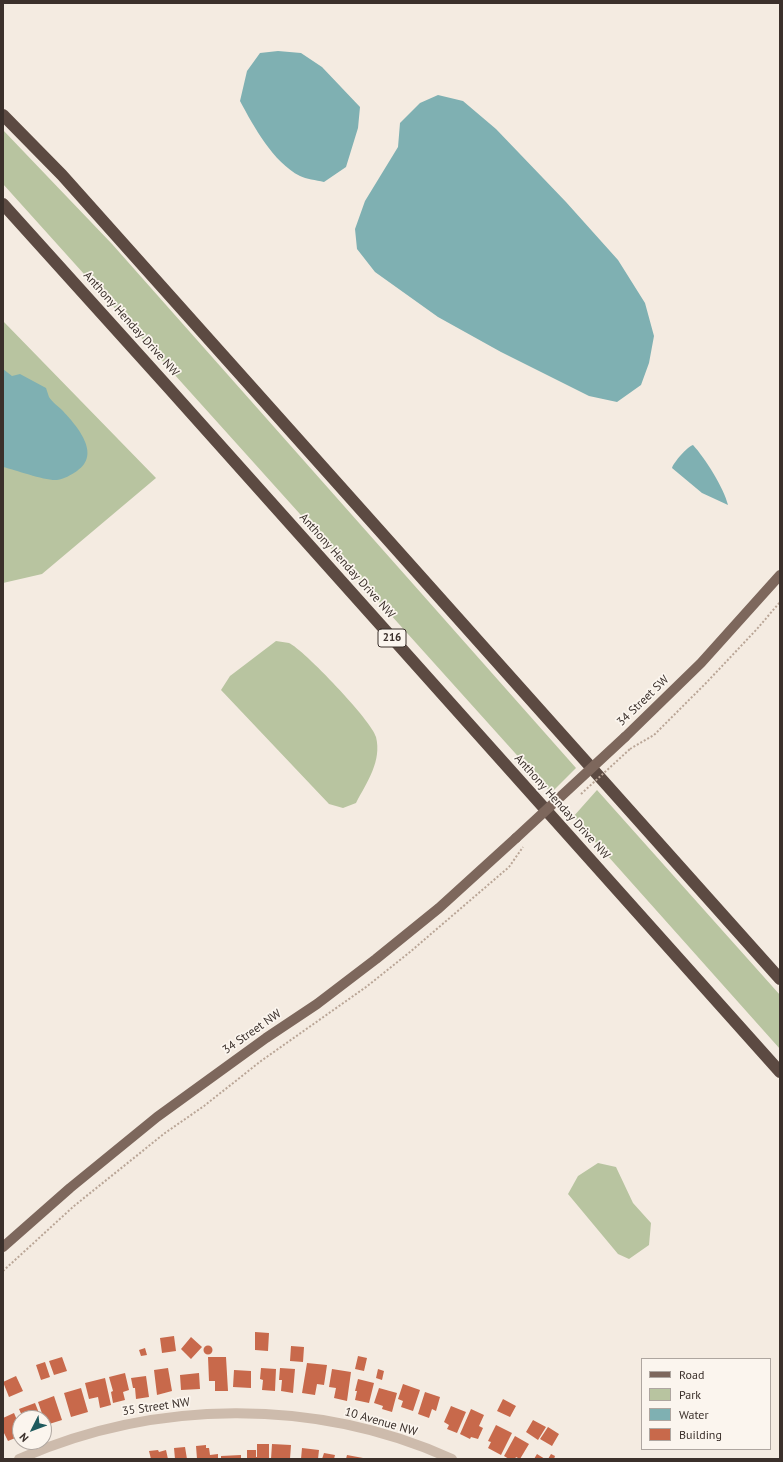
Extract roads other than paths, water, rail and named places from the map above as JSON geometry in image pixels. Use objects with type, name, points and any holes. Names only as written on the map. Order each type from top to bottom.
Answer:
[{"type":"highway","points":[[3,115],[62,175],[780,979]]},
{"type":"highway","name":"Anthony Henday Drive NW","points":[[3,204],[168,386],[780,1072]]},
{"type":"main road","name":"34 Street SW","points":[[516,838],[625,737],[701,663],[780,575]]},
{"type":"main road","name":"34 Street NW","points":[[3,1247],[70,1188],[157,1117],[266,1038],[317,1004],[376,959],[439,908],[516,838]]},
{"type":"street","name":"35 Street NW","points":[[19,1459],[53,1445],[92,1433],[163,1418],[243,1413],[302,1417]]},
{"type":"street","name":"10 Avenue NW","points":[[302,1417],[342,1423],[374,1431],[452,1459]]},
{"type":"water","points":[[278,51],[301,53],[322,67],[360,107],[358,128],[346,167],[324,182],[300,176],[281,162],[265,143],[251,122],[240,101],[247,71],[260,53]]},
{"type":"water","points":[[438,95],[463,101],[496,129],[566,202],[618,260],[645,303],[654,336],[649,363],[641,385],[617,402],[589,396],[501,352],[438,317],[375,272],[357,249],[355,229],[365,201],[398,147],[400,123],[420,103]]},
{"type":"water","points":[[3,369],[12,376],[20,374],[46,388],[50,399],[62,410],[80,432],[87,448],[87,457],[84,464],[77,471],[62,479],[52,480],[3,467]]},
{"type":"water","points":[[693,445],[714,474],[723,490],[728,505],[702,493],[672,468],[681,455]]}]
